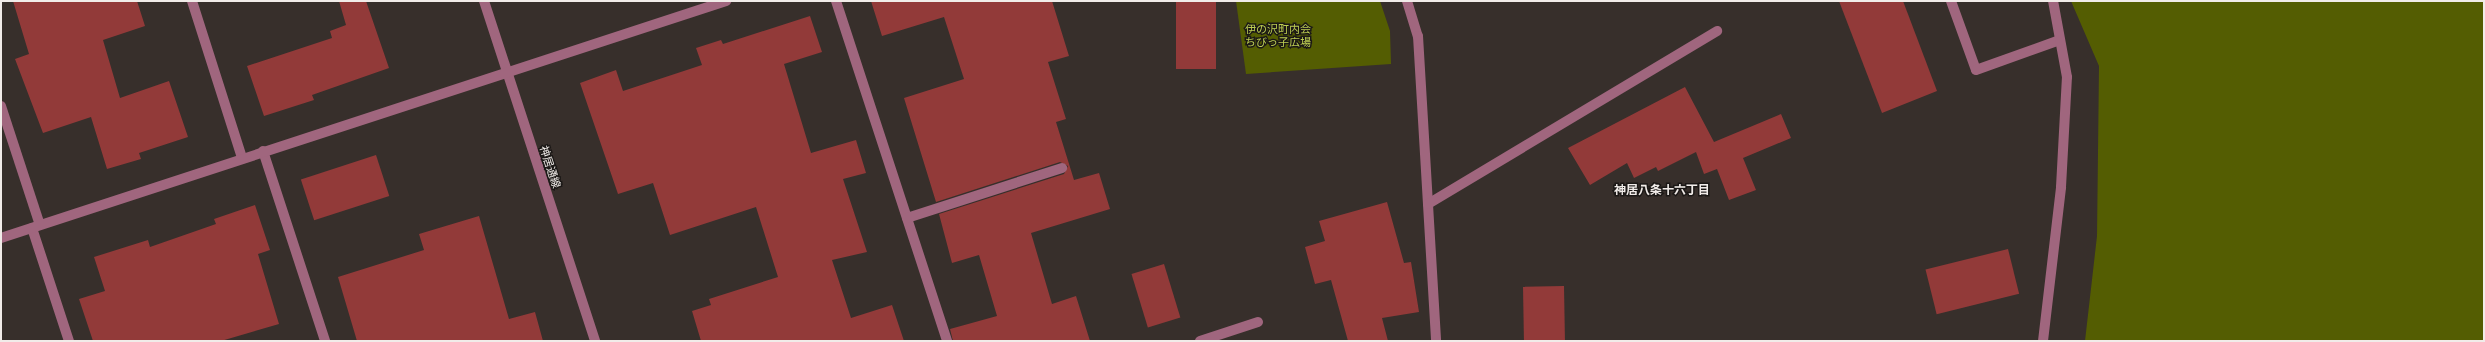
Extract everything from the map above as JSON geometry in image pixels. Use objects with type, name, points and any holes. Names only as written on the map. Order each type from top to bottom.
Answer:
[{"type":"street","points":[[192,1],[242,158]]},
{"type":"street","name":"神居通線","points":[[484,1],[595,341]]},
{"type":"street","points":[[1,238],[507,71],[726,1]]},
{"type":"street","points":[[836,1],[947,341]]},
{"type":"street","points":[[1407,1],[1418,36],[1436,341]]},
{"type":"street","points":[[1951,1],[1976,70],[2060,40]]},
{"type":"street","points":[[2043,341],[2062,179],[2067,77],[2053,1]]},
{"type":"street","points":[[1428,204],[1717,31]]},
{"type":"street","points":[[1,106],[69,341]]},
{"type":"street","points":[[263,151],[325,341]]},
{"type":"street","points":[[907,218],[1062,168]]},
{"type":"street","points":[[1200,341],[1258,322]]},
{"type":"green space","name":"伊の沢町内会 ちびっ子広場","points":[[1236,1],[1380,1],[1390,31],[1391,64],[1246,74]]},
{"type":"green space","points":[[2071,1],[2484,1],[2484,341],[2085,341],[2097,236],[2099,66]]},
{"type":"building","points":[[13,1],[137,1],[145,26],[103,40],[120,98],[169,81],[188,137],[139,153],[141,159],[107,169],[91,117],[43,133],[15,59],[29,54]]},
{"type":"building","points":[[339,1],[366,1],[389,68],[312,95],[314,100],[264,116],[247,66],[332,38],[330,31],[346,25]]},
{"type":"building","points":[[871,1],[1052,1],[1069,56],[1048,62],[1066,119],[1056,122],[1074,180],[1099,173],[1110,209],[1031,233],[1052,304],[1076,296],[1090,341],[953,341],[950,329],[997,316],[979,255],[952,263],[939,214],[1064,174],[1068,166],[1060,162],[936,202],[904,98],[964,79],[944,17],[882,36]]},
{"type":"building","points":[[1176,1],[1216,1],[1216,69],[1176,69]]},
{"type":"building","points":[[1839,1],[1903,1],[1937,91],[1882,113]]},
{"type":"building","points":[[810,16],[822,52],[784,64],[811,153],[856,140],[866,173],[843,179],[867,252],[832,260],[851,318],[892,305],[904,341],[701,341],[692,311],[711,305],[709,299],[778,277],[756,207],[670,235],[653,183],[618,194],[580,83],[616,70],[623,91],[702,65],[696,48],[721,40],[723,44]]},
{"type":"building","points":[[1685,87],[1714,142],[1781,114],[1791,138],[1743,158],[1756,190],[1729,200],[1717,169],[1704,174],[1696,152],[1658,171],[1656,167],[1634,178],[1627,163],[1590,185],[1568,148]]},
{"type":"building","points":[[376,155],[389,196],[314,220],[301,179]]},
{"type":"building","points":[[1387,202],[1404,263],[1411,262],[1419,312],[1382,318],[1388,341],[1348,341],[1331,280],[1315,284],[1305,247],[1325,241],[1319,221]]},
{"type":"building","points":[[255,205],[270,250],[258,254],[279,324],[221,341],[93,341],[79,299],[105,291],[94,257],[148,240],[150,247],[216,224],[214,219]]},
{"type":"building","points":[[479,216],[509,319],[535,312],[543,341],[357,341],[338,277],[424,250],[419,234]]},
{"type":"building","points":[[2008,249],[2019,294],[1937,314],[1926,270]]},
{"type":"building","points":[[1164,264],[1180,318],[1148,327],[1131,274]]},
{"type":"building","points":[[1564,286],[1565,341],[1524,341],[1523,287]]},
{"type":"district","name":"神居八条十六丁目","points":[[1662,191]]}]
